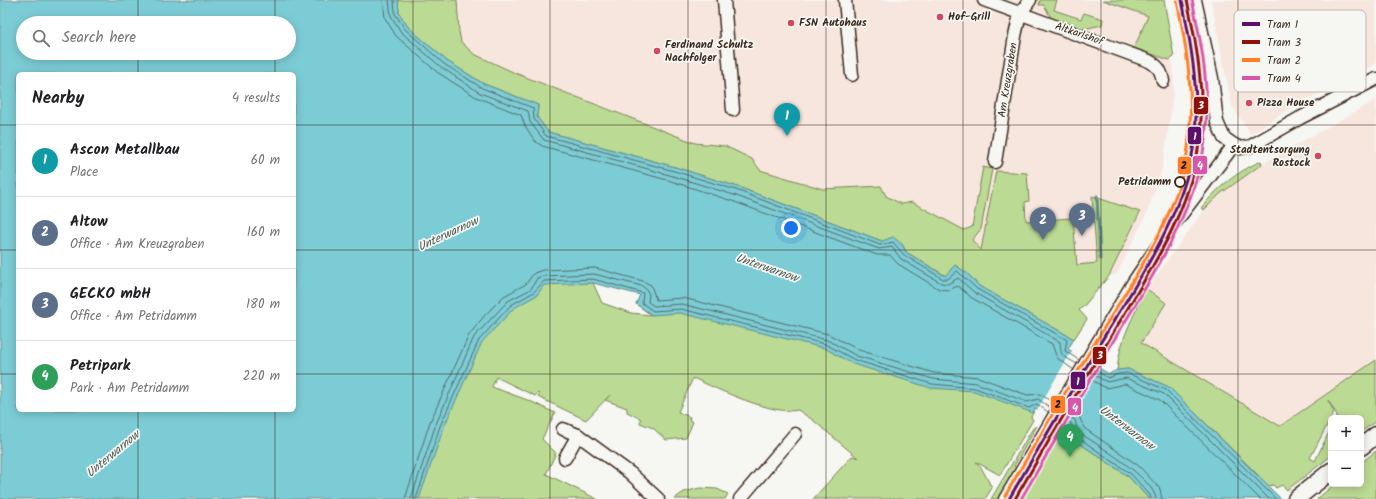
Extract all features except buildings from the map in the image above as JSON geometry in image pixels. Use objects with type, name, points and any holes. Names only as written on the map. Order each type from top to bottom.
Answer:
[{"type":"main road","points":[[1364,445],[1376,435]]},
{"type":"main road","points":[[1296,499],[1328,473]]},
{"type":"street","points":[[724,0],[733,110]]},
{"type":"street","points":[[845,0],[852,75]]},
{"type":"street","name":"Altkarlshof","points":[[984,0],[1149,61],[1157,66],[1161,71],[1163,81]]},
{"type":"street","name":"Am Kreuzgraben","points":[[995,162],[1015,36],[1020,14],[1030,0]]},
{"type":"street","points":[[1195,0],[1212,78],[1218,122],[1224,138],[1234,145],[1241,148],[1251,146],[1300,118],[1351,92]]},
{"type":"street","points":[[1366,84],[1376,79]]},
{"type":"street","points":[[1004,499],[1133,283],[1159,244],[1234,145]]},
{"type":"street","points":[[563,429],[578,435],[630,473],[658,499]]},
{"type":"street","points":[[740,499],[795,434]]},
{"type":"street","points":[[565,458],[578,435]]},
{"type":"shaded area","points":[[457,0],[1163,0],[1170,40],[1174,85],[1167,140],[1161,172],[1147,213],[1117,274],[1109,276],[1083,307],[1005,277],[972,240],[912,202],[901,204],[886,196],[881,186],[823,189],[759,170],[752,159],[725,146],[695,143],[515,73],[474,54],[461,42]]},
{"type":"shaded area","points":[[1211,0],[1376,0],[1376,64],[1366,69],[1366,10],[1234,10],[1234,92],[1322,92],[1289,109],[1251,134],[1232,106]]},
{"type":"shaded area","name":"Stadtentsorgung Rostock","points":[[1376,100],[1376,360],[1280,426],[1141,343],[1166,303],[1147,289],[1204,210],[1220,194],[1262,164]]},
{"type":"green space","points":[[398,0],[457,0],[461,42],[474,54],[515,73],[695,143],[725,146],[752,159],[760,170],[823,189],[881,186],[886,196],[901,204],[912,202],[964,230],[972,227],[983,167],[992,169],[981,229],[972,240],[981,250],[996,171],[1027,173],[1029,201],[1025,202],[1026,221],[1073,218],[1077,265],[1097,263],[1092,196],[1140,212],[1109,276],[1079,310],[1087,319],[1074,339],[979,286],[968,274],[955,265],[946,276],[906,252],[902,244],[882,241],[738,187],[675,167],[548,132],[537,117],[538,105],[484,84],[447,61],[408,27],[399,13]]},
{"type":"green space","points":[[1040,0],[1057,0],[1054,10],[1081,19],[1084,13],[1103,19],[1102,25],[1078,30],[1048,19],[1050,16],[1044,5],[1039,5]]},
{"type":"green space","points":[[1103,0],[1164,0],[1174,57],[1169,60],[1134,48],[1148,16]]},
{"type":"green space","points":[[1261,161],[1262,164],[1220,194],[1204,210],[1201,208],[1214,193],[1228,181]]},
{"type":"green space","points":[[521,274],[593,283],[602,303],[631,313],[651,315],[636,304],[640,295],[996,388],[1033,413],[1031,417],[1033,420],[1000,475],[976,462],[982,469],[992,488],[985,499],[813,499],[852,456],[858,458],[814,421],[798,410],[788,411],[761,405],[730,395],[693,378],[678,412],[690,417],[689,420],[693,422],[686,438],[666,440],[653,428],[640,423],[641,419],[627,412],[627,408],[605,400],[586,420],[538,397],[538,393],[535,396],[496,377],[492,387],[530,401],[555,413],[542,439],[556,453],[546,474],[597,499],[413,499],[471,351]]},
{"type":"green space","points":[[1147,289],[1166,303],[1141,343],[1280,426],[1376,360],[1376,421],[1364,430],[1364,415],[1337,415],[1328,400],[1334,412],[1332,415],[1328,415],[1328,424],[1310,458],[1315,461],[1328,434],[1328,458],[1287,490],[1282,485],[1276,488],[1273,485],[1269,486],[1169,387],[1128,369],[1117,370],[1121,348],[1132,318]]},
{"type":"green space","points":[[1062,423],[1068,426],[1069,436],[1129,477],[1149,499],[1017,499],[1045,447],[1047,448]]},
{"type":"green space","points":[[1037,426],[1014,466],[1017,468],[999,499],[991,499],[1033,428]]},
{"type":"green space","points":[[1376,451],[1376,499],[1317,499],[1331,487],[1364,487],[1364,461]]},
{"type":"green space","points":[[700,488],[717,489],[728,494],[725,499],[674,499],[684,492]]},
{"type":"water","name":"Unterwarnow","points":[[0,0],[398,0],[399,13],[408,27],[447,61],[484,84],[538,105],[537,117],[548,132],[675,167],[738,187],[882,241],[893,237],[902,244],[906,252],[945,276],[955,265],[968,274],[979,286],[1074,339],[1068,349],[1109,374],[1117,370],[1128,369],[1169,387],[1281,499],[1149,499],[1129,477],[1069,436],[1068,426],[1035,408],[1033,413],[974,391],[931,388],[853,364],[824,348],[680,313],[652,315],[636,304],[640,295],[593,283],[544,285],[537,295],[514,308],[482,342],[444,427],[419,499],[0,499]]},
{"type":"pier","points":[[1073,349],[1097,364],[1061,425],[1037,410]]},
{"type":"waterway","points":[[1097,196],[1100,259]]},
{"type":"tram line","name":"1","points":[[1009,499],[1143,272],[1156,249],[1179,200],[1187,176],[1193,150],[1196,112],[1196,93],[1192,56],[1182,0]]},
{"type":"tram line","name":"3","points":[[1015,499],[1162,250],[1184,201],[1198,150],[1201,112],[1200,75],[1187,0]]},
{"type":"tram line","name":"4","points":[[1021,499],[1165,253],[1188,204],[1197,179],[1206,134],[1207,114],[1203,56],[1192,0]]},
{"type":"tram line","name":"2","points":[[1005,496],[1074,377],[1139,270],[1152,247],[1175,198],[1183,174],[1188,148],[1191,111],[1187,55],[1177,1]]},
{"type":"place","name":"Hof-Grill","points":[[940,17]]},
{"type":"place","name":"FSN Autohaus","points":[[791,23]]},
{"type":"place","name":"Ferdinand Schultz Nachfolger","points":[[657,51]]},
{"type":"place","name":"Pizza House","points":[[1249,103]]},
{"type":"place","name":"Ascon Metallbau","points":[[787,136]]},
{"type":"place","name":"Stadtentsorgung Rostock","points":[[1318,156]]},
{"type":"place","name":"Petridamm","points":[[1180,182]]},
{"type":"place","name":"GECKO mbH","points":[[1082,236]]},
{"type":"place","name":"Altow","points":[[1043,240]]},
{"type":"place","name":"Petripark","points":[[1070,457]]}]
